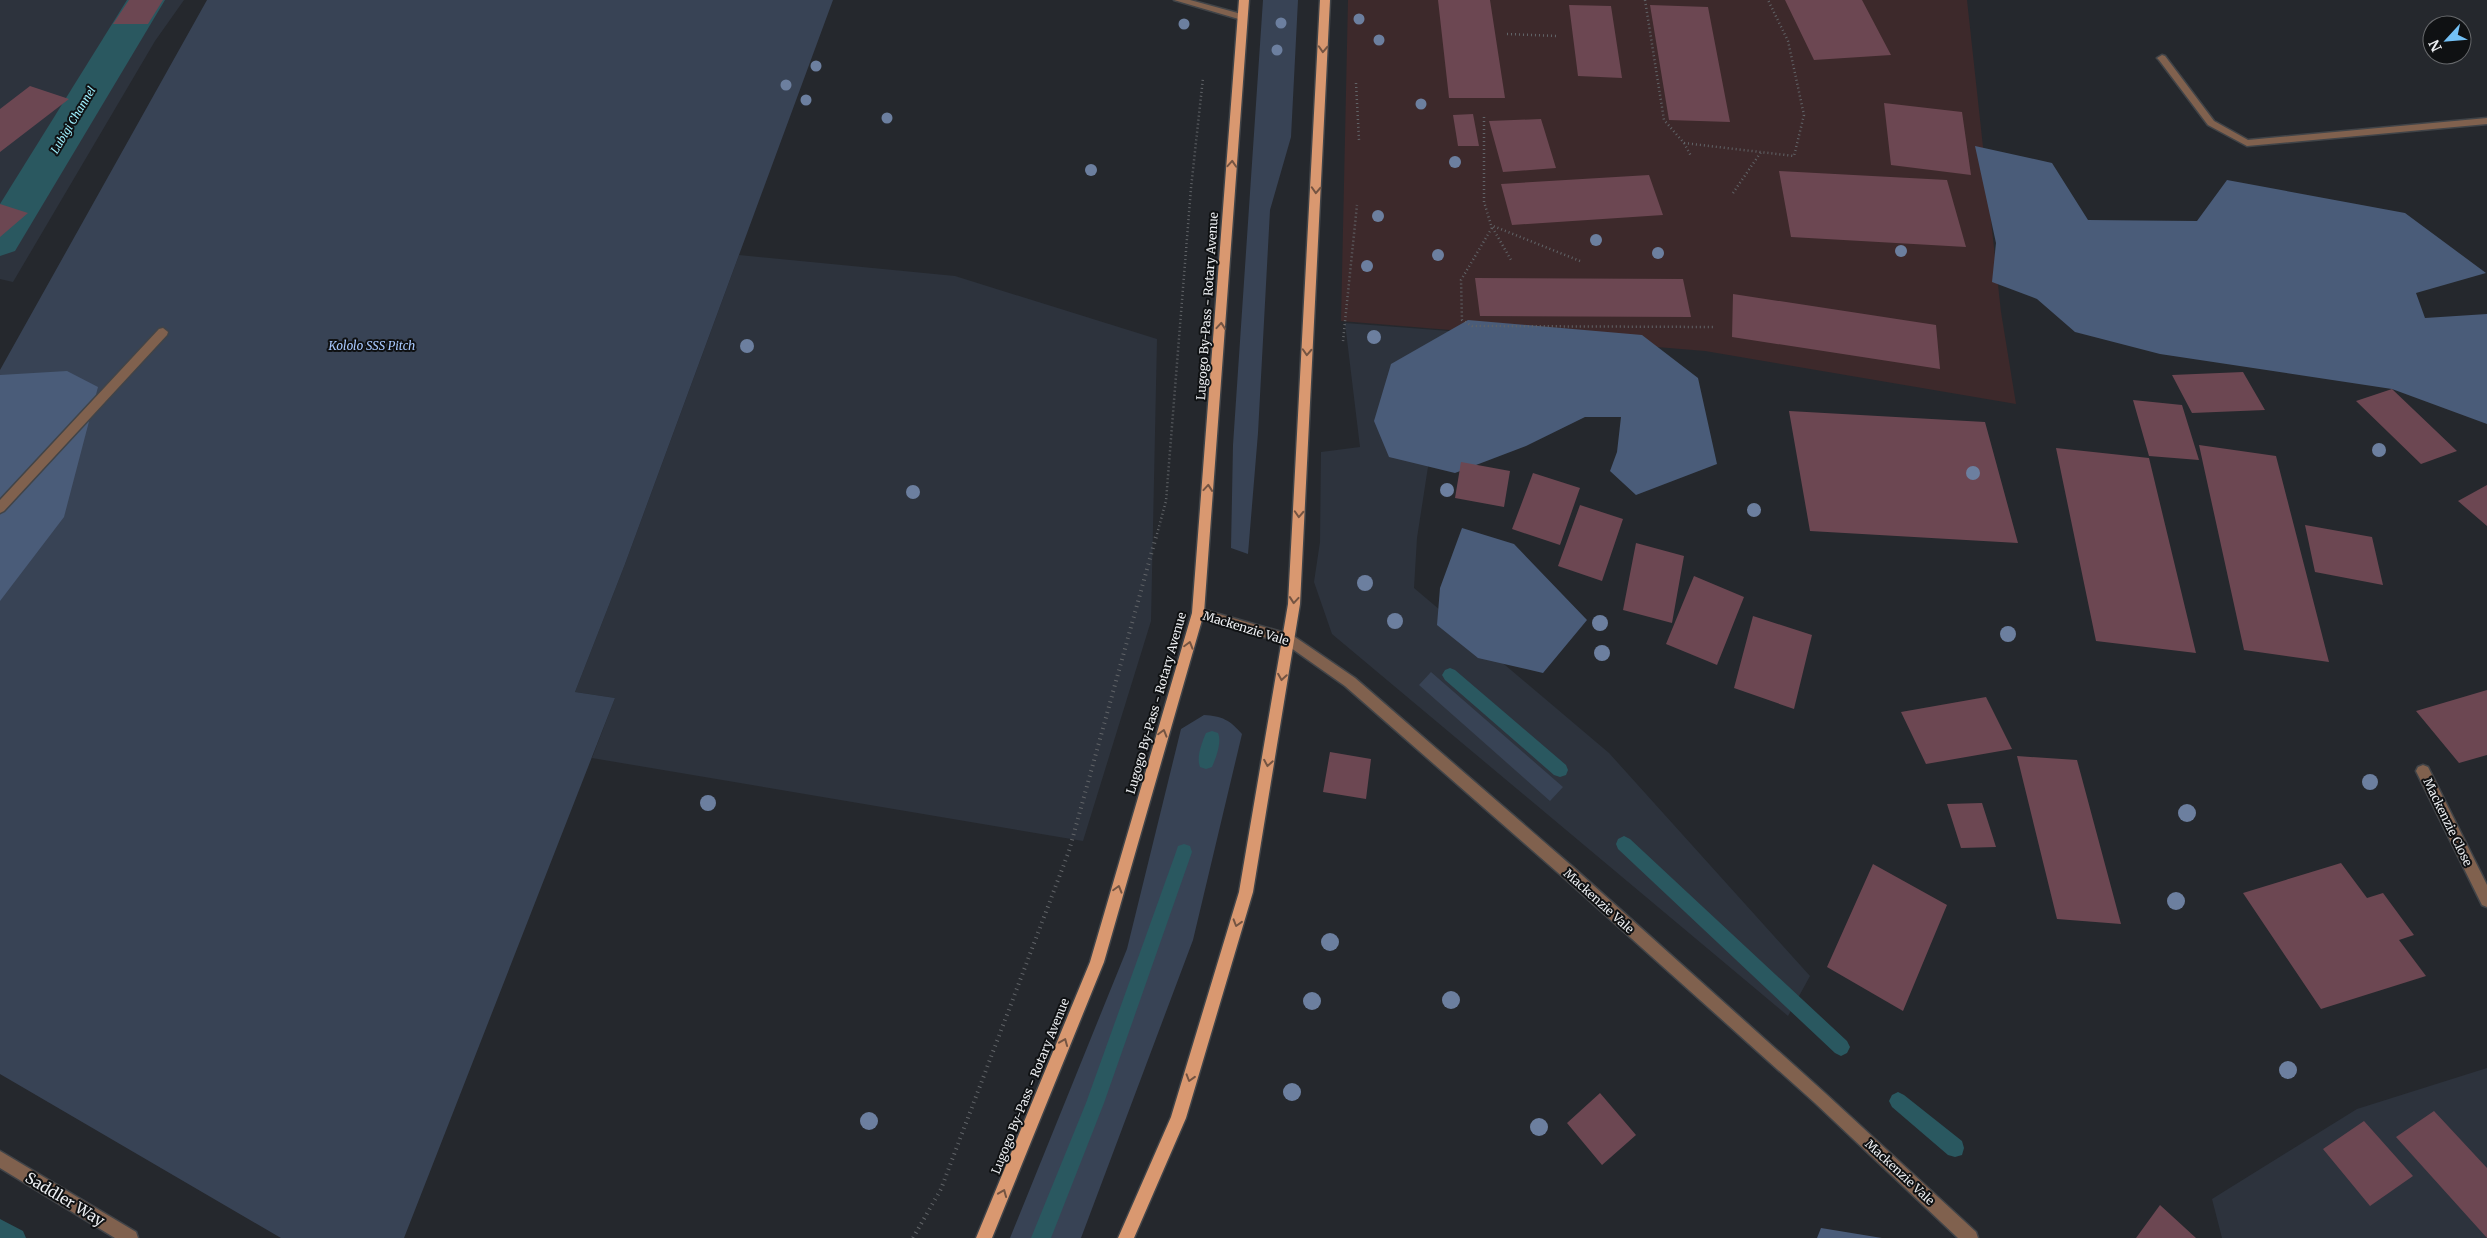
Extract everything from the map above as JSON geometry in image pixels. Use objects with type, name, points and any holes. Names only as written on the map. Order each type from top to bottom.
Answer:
[{"type":"main road","name":"Lugogo By-Pass - Rotary Avenue","points":[[984,1238],[1097,962],[1198,613],[1244,0]]},
{"type":"main road","points":[[1126,1238],[1178,1118],[1246,892],[1294,604],[1325,0]]},
{"type":"street","points":[[1179,0],[1242,17]]},
{"type":"street","points":[[2162,58],[2211,123],[2247,143],[2487,121]]},
{"type":"street","points":[[0,508],[163,332]]},
{"type":"street","name":"Mackenzie Vale","points":[[1198,613],[1288,639],[1350,682],[1552,858],[1834,1111],[1970,1238]]},
{"type":"street","name":"Mackenzie Close","points":[[2423,770],[2487,900]]},
{"type":"street","name":"Saddler Way","points":[[0,1159],[130,1238]]},
{"type":"path","points":[[1645,0],[1664,120],[1684,143],[1691,156]]},
{"type":"path","points":[[1684,143],[1794,156],[1804,115],[1788,41],[1768,0]]},
{"type":"path","points":[[1507,34],[1557,36]]},
{"type":"path","points":[[914,1238],[942,1188],[1069,851],[1166,501],[1203,75]]},
{"type":"path","points":[[1484,116],[1487,138],[1483,172],[1486,212],[1512,260]]},
{"type":"path","points":[[1733,192],[1761,152]]},
{"type":"path","points":[[1493,226],[1580,261]]},
{"type":"path","points":[[1493,226],[1461,280],[1462,320],[1466,324],[1472,326],[1715,326]]},
{"type":"shaded area","points":[[0,0],[184,0],[155,41],[13,282],[0,279]]},
{"type":"shaded area","points":[[1348,0],[1967,0],[2001,312],[2016,404],[1705,351],[1341,321]]},
{"type":"shaded area","points":[[1975,146],[2052,163],[2088,220],[2197,221],[2227,180],[2405,213],[2486,273],[2416,293],[2425,318],[2487,314],[2487,424],[2392,389],[2160,354],[2075,332],[2037,299],[1992,282],[1996,243]]},
{"type":"shaded area","points":[[739,255],[955,276],[1157,339],[1151,621],[1083,841],[592,758],[615,698],[575,692],[625,564]]},
{"type":"shaded area","points":[[1468,320],[1642,335],[1698,378],[1717,464],[1636,495],[1610,471],[1617,452],[1621,417],[1585,417],[1526,446],[1455,473],[1389,457],[1374,421],[1391,364]]},
{"type":"shaded area","points":[[1345,323],[1449,331],[1417,538],[1414,588],[1609,753],[1810,976],[1788,1016],[1332,634],[1314,582],[1320,542],[1321,452],[1360,447]]},
{"type":"shaded area","points":[[67,371],[98,387],[64,517],[0,601],[0,375]]},
{"type":"shaded area","points":[[1462,528],[1514,544],[1587,620],[1543,673],[1478,658],[1437,625],[1440,588]]},
{"type":"shaded area","points":[[2487,1068],[2487,1238],[2222,1238],[2212,1199],[2357,1109]]},
{"type":"shaded area","points":[[1821,1228],[1882,1238],[1817,1238]]},
{"type":"green space","name":"Kololo SSS Pitch","points":[[207,0],[833,0],[625,564],[575,692],[615,698],[404,1238],[281,1238],[0,1074],[0,370]]},
{"type":"green space","points":[[1263,0],[1298,0],[1291,137],[1270,210],[1258,433],[1248,554],[1231,548],[1233,445]]},
{"type":"green space","points":[[1431,672],[1563,787],[1550,801],[1419,685]]},
{"type":"green space","points":[[1204,715],[1216,716],[1225,720],[1234,725],[1242,734],[1193,940],[1081,1238],[1010,1238],[1127,949],[1181,729]]},
{"type":"building","points":[[129,0],[163,0],[148,24],[113,24]]},
{"type":"building","points":[[1438,0],[1490,0],[1505,98],[1449,98]]},
{"type":"building","points":[[1785,0],[1862,0],[1891,55],[1814,60]]},
{"type":"building","points":[[1569,5],[1611,6],[1622,78],[1578,76]]},
{"type":"building","points":[[1650,5],[1708,7],[1730,122],[1669,120]]},
{"type":"building","points":[[30,86],[69,99],[0,152],[0,109]]},
{"type":"building","points":[[1884,103],[1962,112],[1971,175],[1891,165]]},
{"type":"building","points":[[1473,114],[1479,146],[1458,146],[1453,115]]},
{"type":"building","points":[[1541,119],[1556,168],[1503,172],[1489,121]]},
{"type":"building","points":[[1779,171],[1947,180],[1966,247],[1791,237]]},
{"type":"building","points":[[1649,175],[1663,215],[1512,225],[1501,184]]},
{"type":"building","points":[[0,204],[28,213],[0,237]]},
{"type":"building","points":[[1475,278],[1683,279],[1691,317],[1480,316]]},
{"type":"building","points":[[1733,294],[1936,325],[1940,369],[1732,337]]},
{"type":"building","points":[[2243,372],[2265,410],[2192,413],[2172,375]]},
{"type":"building","points":[[2392,389],[2457,451],[2421,464],[2356,401]]},
{"type":"building","points":[[2133,400],[2182,405],[2199,460],[2149,456]]},
{"type":"building","points":[[1789,411],[1985,422],[2018,543],[1810,531]]},
{"type":"building","points":[[2199,445],[2276,456],[2329,662],[2244,650]]},
{"type":"building","points":[[2056,448],[2149,458],[2196,653],[2096,641]]},
{"type":"building","points":[[1461,462],[1510,471],[1504,507],[1455,498]]},
{"type":"building","points":[[1533,473],[1580,488],[1560,545],[1512,529]]},
{"type":"building","points":[[2487,485],[2487,526],[2458,501]]},
{"type":"building","points":[[1580,505],[1623,519],[1602,581],[1558,566]]},
{"type":"building","points":[[2305,525],[2372,537],[2383,585],[2315,572]]},
{"type":"building","points":[[1636,543],[1684,556],[1672,623],[1623,610]]},
{"type":"building","points":[[1694,576],[1744,597],[1717,665],[1666,644]]},
{"type":"building","points":[[1753,616],[1812,635],[1794,709],[1734,688]]},
{"type":"building","points":[[2487,690],[2487,755],[2459,763],[2416,711]]},
{"type":"building","points":[[1986,697],[2012,749],[1926,764],[1901,712]]},
{"type":"building","points":[[1330,752],[1371,759],[1366,799],[1323,792]]},
{"type":"building","points":[[2017,756],[2077,760],[2121,924],[2057,919]]},
{"type":"building","points":[[1982,803],[1996,847],[1961,848],[1947,804]]},
{"type":"building","points":[[2341,863],[2367,898],[2383,893],[2414,935],[2399,940],[2426,976],[2321,1009],[2243,893]]},
{"type":"building","points":[[1873,864],[1947,905],[1903,1011],[1827,967]]},
{"type":"building","points":[[1600,1093],[1636,1135],[1602,1165],[1567,1123]]},
{"type":"building","points":[[2434,1111],[2487,1168],[2487,1238],[2396,1137]]},
{"type":"building","points":[[2364,1121],[2413,1176],[2370,1206],[2323,1149]]},
{"type":"building","points":[[2160,1205],[2196,1238],[2136,1238]]},
{"type":"waterway","name":"Lubigi Channel","points":[[0,240],[146,0]]},
{"type":"waterway","points":[[1450,675],[1560,770]]},
{"type":"waterway","points":[[1206,762],[1212,738]]},
{"type":"waterway","points":[[1624,844],[1841,1047]]},
{"type":"waterway","points":[[1041,1238],[1095,1103],[1184,852]]},
{"type":"waterway","points":[[1898,1101],[1955,1148]]},
{"type":"waterway","points":[[0,1228],[16,1238]]}]
